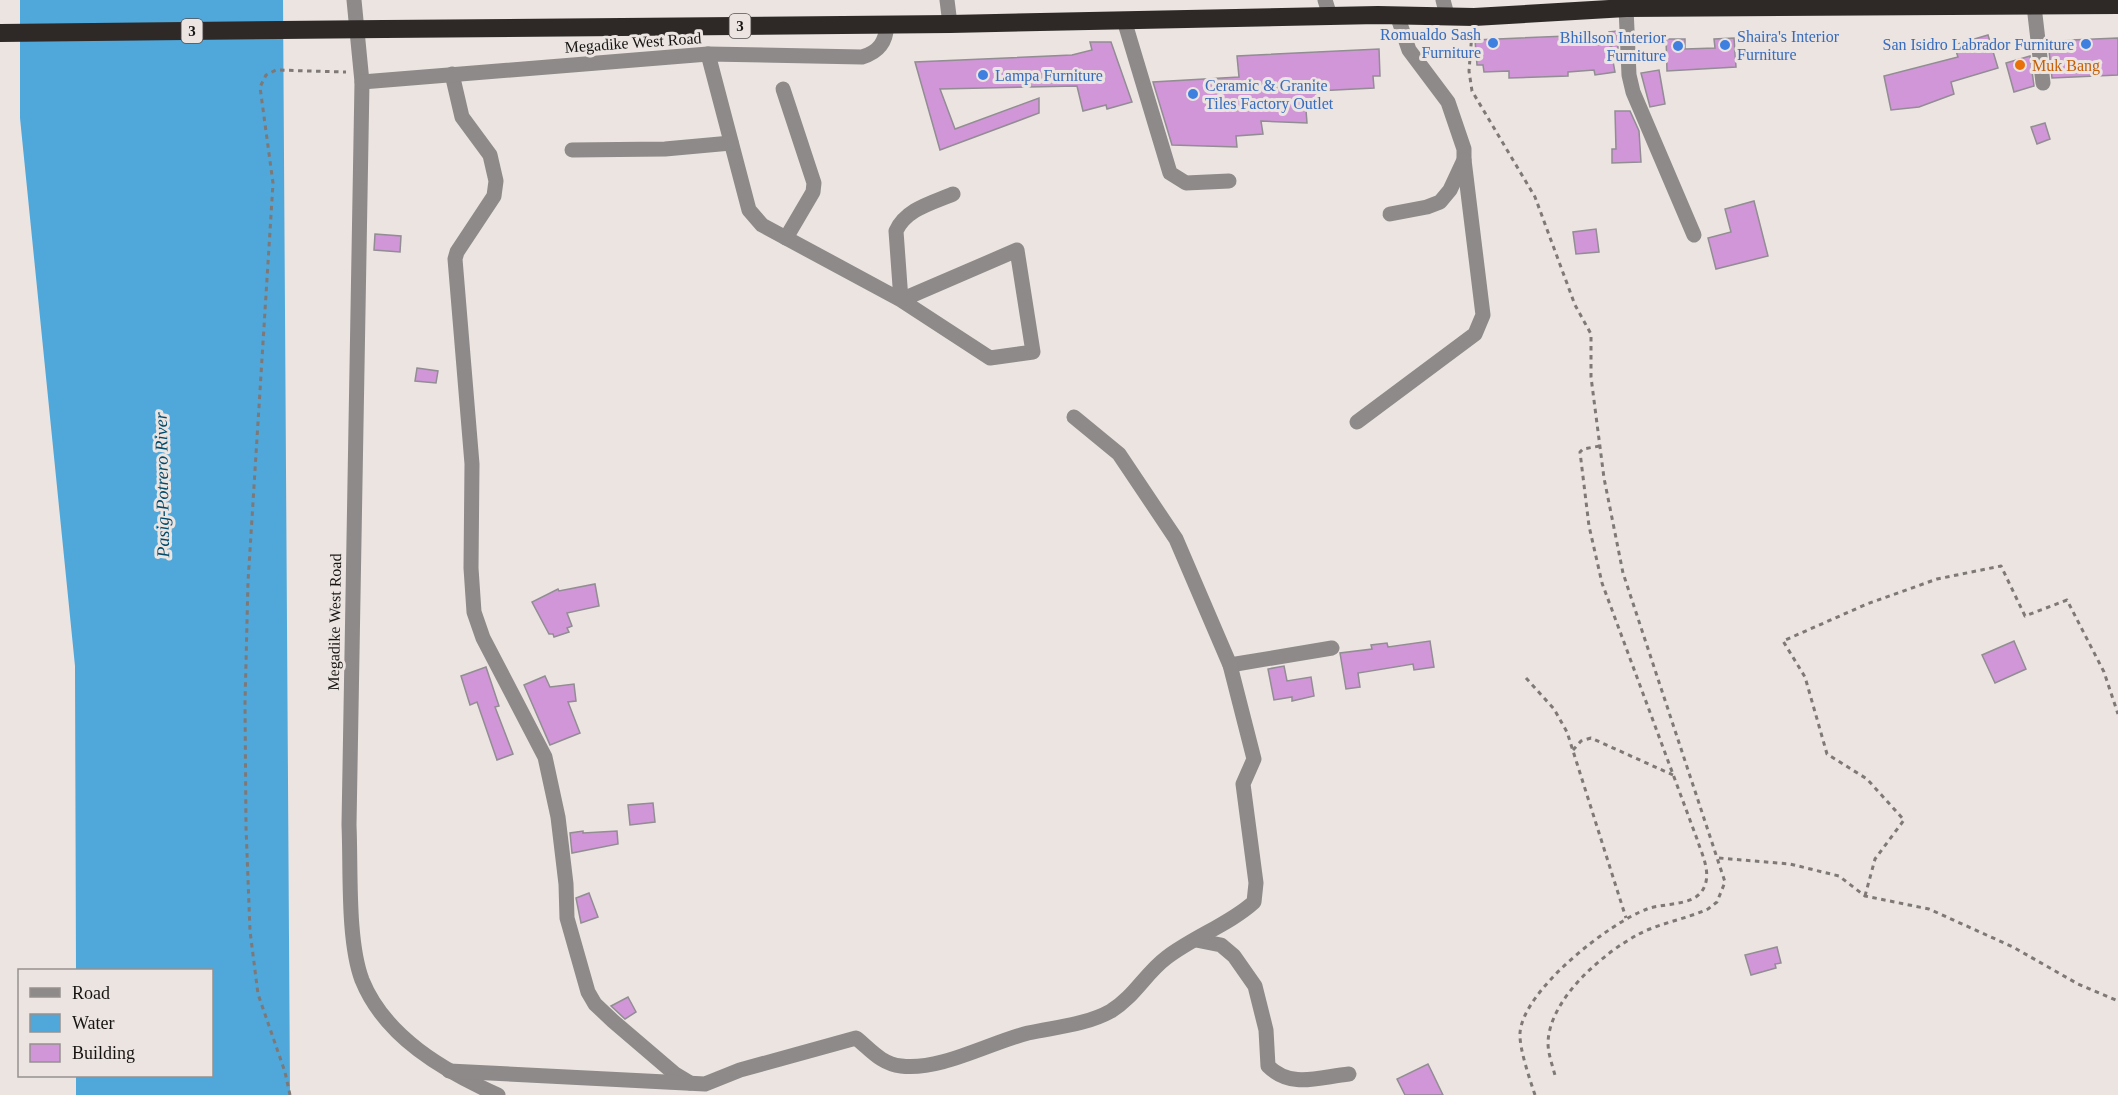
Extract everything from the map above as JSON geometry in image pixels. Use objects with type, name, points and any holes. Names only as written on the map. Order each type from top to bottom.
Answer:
[{"type":"highway","name":"3","points":[[0,33],[950,24],[1124,20],[1327,8],[1397,15],[1445,8],[1474,16],[1670,4],[1948,2],[2034,6],[2118,5]]},
{"type":"street","name":"Megadike West Road","points":[[354,0],[361,78],[349,825],[355,943],[362,979],[376,1006],[394,1031],[449,1071],[498,1095]]},
{"type":"street","points":[[947,0],[950,24]]},
{"type":"street","points":[[2034,6],[2043,83]]},
{"type":"street","points":[[1626,8],[1629,75],[1633,92],[1695,235]]},
{"type":"street","points":[[1357,422],[1475,334],[1483,315],[1462,137],[1448,102],[1409,50],[1397,15]]},
{"type":"street","points":[[1124,20],[1170,173],[1186,183],[1229,181]]},
{"type":"street","name":"Megadike West Road","points":[[361,78],[452,74],[708,54],[862,57],[879,50],[884,41],[887,24]]},
{"type":"street","points":[[708,54],[749,210],[762,225],[901,300],[990,358],[1033,352],[1017,250],[901,300]]},
{"type":"street","points":[[452,74],[462,117],[490,154],[496,181],[494,196],[455,255],[472,464],[471,568],[474,612],[483,638],[545,757],[558,817],[566,884],[567,918],[588,992],[595,1004],[613,1021],[675,1074],[691,1084]]},
{"type":"street","points":[[783,89],[814,183],[813,192],[786,238]]},
{"type":"street","points":[[572,150],[665,149],[730,142]]},
{"type":"street","points":[[1390,214],[1428,207],[1440,202],[1450,190],[1464,160]]},
{"type":"street","points":[[901,300],[896,231],[900,222],[911,212],[953,194]]},
{"type":"street","points":[[449,1071],[705,1084],[740,1070],[856,1038],[882,1061],[911,1067],[938,1062],[1026,1034],[1086,1021],[1110,1011],[1130,997],[1165,958],[1196,940],[1210,928],[1240,914],[1254,902],[1256,883],[1243,784],[1254,759],[1230,665],[1176,539],[1119,454],[1074,417]]},
{"type":"street","points":[[1230,665],[1332,648]]},
{"type":"street","points":[[1196,940],[1221,945],[1234,956],[1255,986],[1266,1030],[1268,1066],[1277,1075],[1292,1088],[1349,1074]]},
{"type":"path","points":[[1474,16],[1469,71],[1472,91],[1535,197],[1575,304],[1591,334],[1591,376],[1600,446],[1623,573],[1719,858],[1725,882],[1717,902],[1698,914],[1640,933],[1595,963],[1563,1000],[1553,1019],[1548,1043],[1556,1079]]},
{"type":"path","points":[[290,1095],[285,1072],[258,994],[250,931],[246,827],[245,703],[248,582],[273,183],[260,87],[266,75],[276,70],[361,78]]},
{"type":"path","points":[[1535,1095],[1520,1033],[1528,1011],[1539,992],[1578,955],[1626,918],[1649,908],[1689,900],[1701,893],[1707,882],[1707,868],[1597,564],[1580,452],[1583,449],[1600,446]]},
{"type":"path","points":[[1865,896],[1875,859],[1904,820],[1867,779],[1827,754],[1805,677],[1783,641],[1866,604],[1937,579],[2001,566],[2025,616],[2067,600],[2104,672],[2118,714]]},
{"type":"path","points":[[1526,678],[1554,709],[1567,732],[1626,918]]},
{"type":"path","points":[[1573,750],[1581,741],[1591,738],[1675,776]]},
{"type":"path","points":[[1719,858],[1790,864],[1839,876],[1865,896],[1929,909],[2013,947],[2078,984],[2118,1001]]},
{"type":"water","name":"Pasig-Potrero River","points":[[20,0],[283,0],[290,1095],[76,1095],[76,1077],[213,1077],[213,969],[76,969],[75,666],[20,118]]},
{"type":"building","points":[[1617,31],[1618,48],[1612,49],[1609,32]]},
{"type":"building","points":[[1988,35],[1998,68],[1951,82],[1954,94],[1919,107],[1891,110],[1884,76],[1958,57],[1954,45]]},
{"type":"building","points":[[1567,36],[1567,42],[1609,40],[1615,72],[1595,75],[1594,70],[1568,72],[1568,76],[1509,78],[1509,71],[1484,72],[1483,65],[1477,65],[1475,40]]},
{"type":"building","points":[[1734,38],[1736,67],[1667,71],[1666,39],[1685,39],[1685,49],[1715,48],[1714,39]]},
{"type":"building","points":[[2118,38],[2118,75],[2052,78],[2048,41]]},
{"type":"building","points":[[1090,42],[1111,42],[1132,102],[1107,109],[1106,105],[1083,111],[1077,86],[940,89],[955,129],[1039,98],[1039,113],[940,150],[915,62],[1072,55],[1092,50]]},
{"type":"building","points":[[1379,49],[1380,76],[1373,76],[1374,88],[1316,91],[1317,110],[1306,110],[1307,123],[1261,121],[1263,134],[1236,136],[1237,147],[1172,145],[1153,82],[1239,77],[1237,56]]},
{"type":"building","points":[[2030,56],[2034,86],[2014,92],[2006,63]]},
{"type":"building","points":[[1659,70],[1665,104],[1650,107],[1641,73]]},
{"type":"building","points":[[1615,111],[1630,111],[1639,131],[1641,162],[1612,163],[1612,149],[1616,149]]},
{"type":"building","points":[[2045,123],[2050,139],[2037,144],[2031,127]]},
{"type":"building","points":[[1754,201],[1768,256],[1716,269],[1708,238],[1731,232],[1725,209]]},
{"type":"building","points":[[1596,229],[1599,252],[1576,254],[1573,232]]},
{"type":"building","points":[[375,234],[401,236],[400,252],[374,250]]},
{"type":"building","points":[[417,368],[438,371],[436,383],[415,381]]},
{"type":"building","points":[[595,584],[599,606],[567,613],[572,626],[567,628],[569,632],[554,637],[553,634],[549,634],[532,602],[558,589],[559,591]]},
{"type":"building","points":[[1430,641],[1434,667],[1414,670],[1413,664],[1358,673],[1360,687],[1346,689],[1340,653],[1372,649],[1371,645],[1387,643],[1388,647]]},
{"type":"building","points":[[2014,641],[2026,669],[1995,683],[1982,655]]},
{"type":"building","points":[[1284,666],[1287,681],[1311,677],[1314,696],[1292,701],[1292,697],[1274,700],[1268,669]]},
{"type":"building","points":[[486,667],[499,706],[495,707],[513,754],[497,760],[477,702],[470,705],[461,676]]},
{"type":"building","points":[[545,676],[550,687],[574,684],[576,701],[568,702],[580,733],[550,745],[524,685]]},
{"type":"building","points":[[653,803],[655,822],[630,825],[628,805]]},
{"type":"building","points":[[583,831],[583,833],[617,831],[618,844],[572,853],[570,833]]},
{"type":"building","points":[[589,893],[598,917],[581,923],[576,898]]},
{"type":"building","points":[[1777,947],[1781,963],[1775,964],[1776,968],[1751,975],[1745,955]]},
{"type":"building","points":[[628,997],[636,1012],[625,1019],[611,1006]]},
{"type":"building","points":[[1428,1064],[1443,1095],[1405,1095],[1397,1079]]},
{"type":"place","name":"Romualdo Sash Furniture","points":[[1493,43]]},
{"type":"place","name":"San Isidro Labrador Furniture","points":[[2086,44]]},
{"type":"place","name":"Shaira's Interior Furniture","points":[[1725,45]]},
{"type":"place","name":"Bhillson Interior Furniture","points":[[1678,46]]},
{"type":"place","name":"Muk Bang","points":[[2020,65]]},
{"type":"place","name":"Lampa Furniture","points":[[983,75]]},
{"type":"place","name":"Ceramic & Granite Tiles Factory Outlet","points":[[1193,94]]}]
